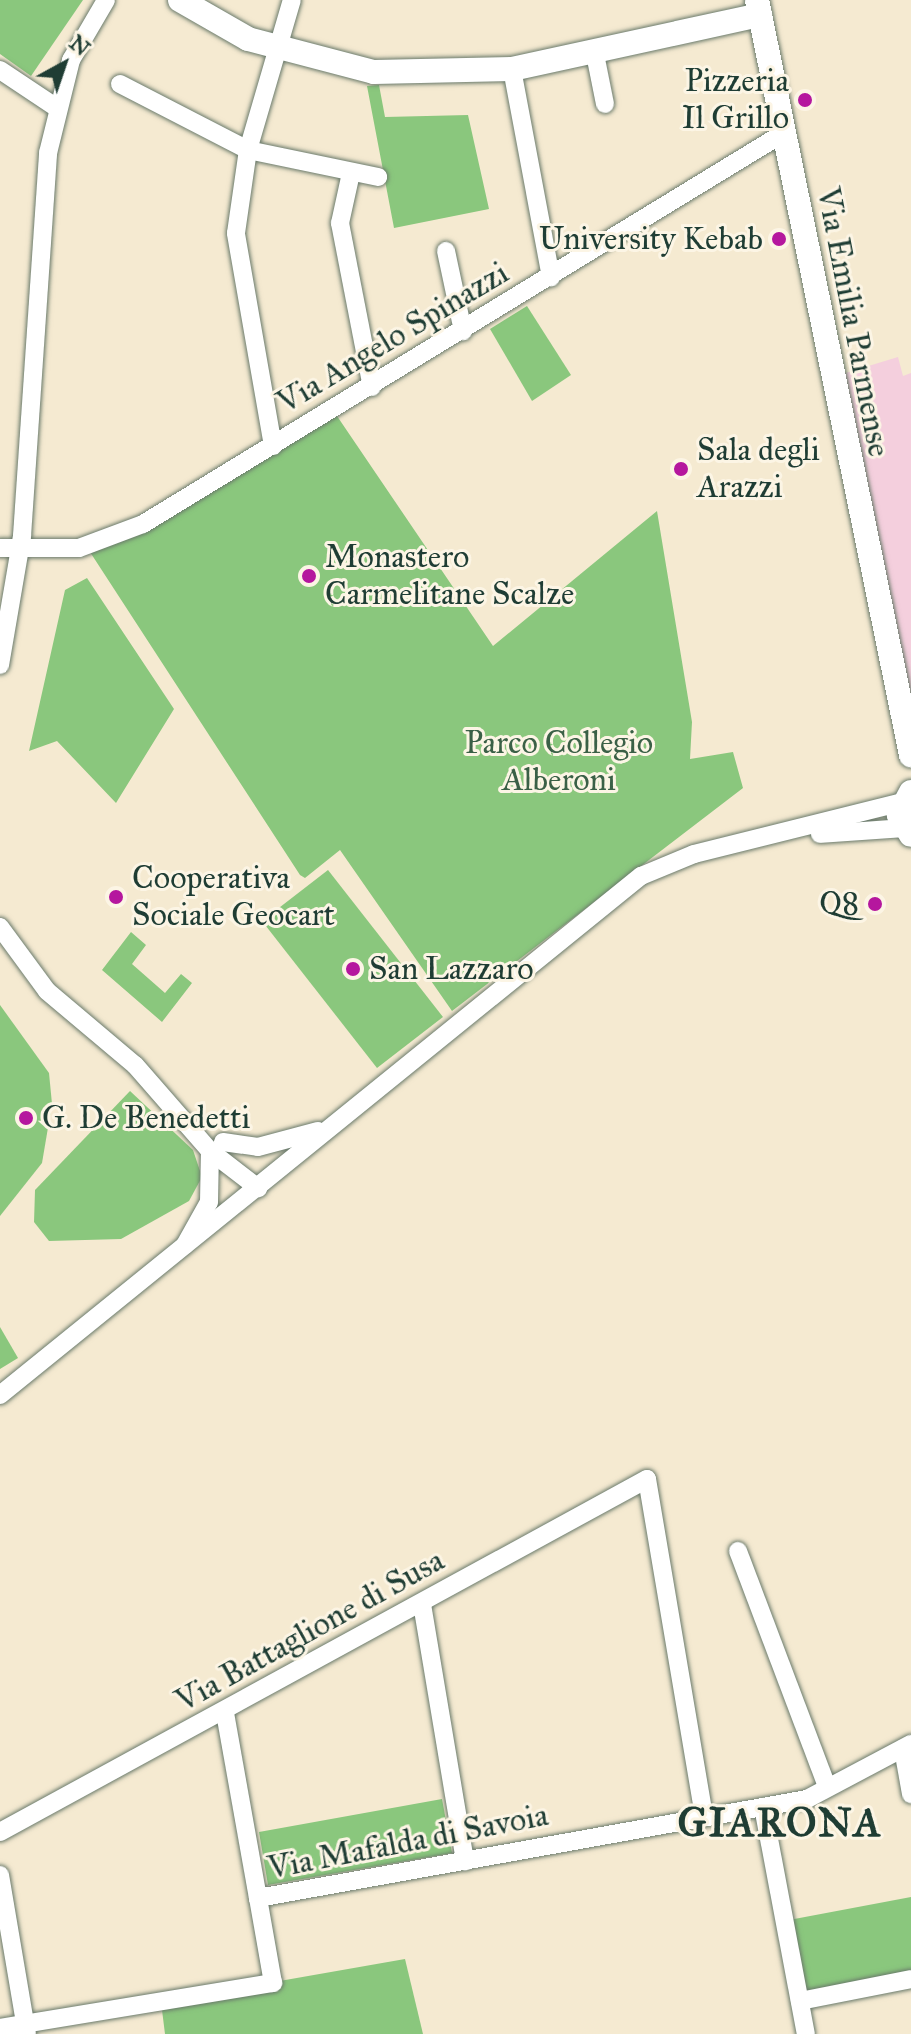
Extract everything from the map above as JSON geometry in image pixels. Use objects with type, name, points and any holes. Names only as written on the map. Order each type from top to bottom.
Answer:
[{"type":"main road","points":[[180,0],[279,50],[374,72],[512,69],[759,7]]},
{"type":"main road","name":"Via Emilia Parmense","points":[[759,7],[782,134],[910,753],[907,831]]},
{"type":"street","points":[[0,665],[19,550],[57,108],[71,60],[106,0]]},
{"type":"street","points":[[273,446],[236,233],[248,150],[292,0]]},
{"type":"street","points":[[594,49],[605,104]]},
{"type":"street","points":[[512,69],[551,277]]},
{"type":"street","points":[[0,70],[57,108]]},
{"type":"street","points":[[120,84],[248,150],[378,177]]},
{"type":"street","name":"Via Angelo Spinazzi","points":[[0,548],[79,548],[143,524],[782,134]]},
{"type":"street","points":[[351,173],[340,223],[372,387]]},
{"type":"street","points":[[446,251],[463,331]]},
{"type":"street","points":[[0,1395],[180,1254],[329,1127],[641,876],[694,854],[810,830],[907,796]]},
{"type":"street","points":[[810,830],[907,831]]},
{"type":"street","points":[[0,927],[47,991],[183,1114],[258,1188]]},
{"type":"street","points":[[216,1146],[258,1147],[329,1127]]},
{"type":"street","points":[[180,1254],[209,1202],[216,1146]]},
{"type":"street","name":"Via Battaglione di Susa","points":[[0,1832],[225,1713],[647,1479],[704,1817]]},
{"type":"street","points":[[738,1551],[827,1787]]},
{"type":"street","points":[[422,1604],[465,1861]]},
{"type":"street","points":[[225,1713],[258,1898]]},
{"type":"street","points":[[907,1746],[911,1794]]},
{"type":"street","name":"Via Mafalda di Savoia","points":[[0,2028],[26,2029],[273,1983],[258,1898],[763,1807],[827,1787],[907,1746]]},
{"type":"street","points":[[763,1807],[806,2034]]},
{"type":"street","points":[[0,1875],[26,2029]]},
{"type":"street","points":[[800,2001],[911,1979]]},
{"type":"shaded area","points":[[898,357],[903,376],[911,373],[911,708],[839,375]]},
{"type":"green space","points":[[0,0],[83,0],[31,76],[0,54]]},
{"type":"green space","points":[[379,85],[385,117],[468,115],[489,209],[394,228],[367,86]]},
{"type":"green space","points":[[527,306],[571,375],[532,401],[490,329]]},
{"type":"green space","name":"Parco Collegio Alberoni","points":[[337,416],[493,646],[657,511],[692,722],[690,759],[733,752],[743,788],[452,1011],[340,850],[305,878],[300,875],[90,552]]},
{"type":"green space","points":[[87,578],[174,709],[116,803],[57,741],[29,751],[65,590]]},
{"type":"green space","name":"San Lazzaro","points":[[328,870],[443,1017],[377,1068],[262,921]]},
{"type":"green space","points":[[131,932],[146,945],[132,964],[165,993],[181,974],[192,983],[162,1022],[102,970]]},
{"type":"green space","name":"G. De Benedetti","points":[[0,1005],[49,1073],[52,1104],[42,1163],[0,1216]]},
{"type":"green space","points":[[130,1091],[193,1150],[202,1177],[189,1201],[121,1239],[49,1241],[34,1222],[35,1190]]},
{"type":"green space","points":[[0,1327],[18,1358],[0,1369]]},
{"type":"green space","points":[[442,1799],[452,1853],[268,1885],[259,1832]]},
{"type":"green space","points":[[911,1897],[911,1972],[798,1994],[789,1920]]},
{"type":"green space","points":[[405,1959],[423,2034],[165,2034],[161,2002]]},
{"type":"place","name":"Pizzeria Il Grillo","points":[[805,100]]},
{"type":"place","name":"University Kebab","points":[[779,239]]},
{"type":"place","name":"Sala degli Arazzi","points":[[681,469]]},
{"type":"place","name":"Monastero Carmelitane Scalze","points":[[309,576]]},
{"type":"place","name":"Cooperativa Sociale Geocart","points":[[116,897]]},
{"type":"place","name":"Q8","points":[[875,904]]},
{"type":"place","name":"San Lazzaro","points":[[353,969]]},
{"type":"place","name":"G. De Benedetti","points":[[26,1118]]},
{"type":"district","name":"GIARONA","points":[[780,1823]]}]
